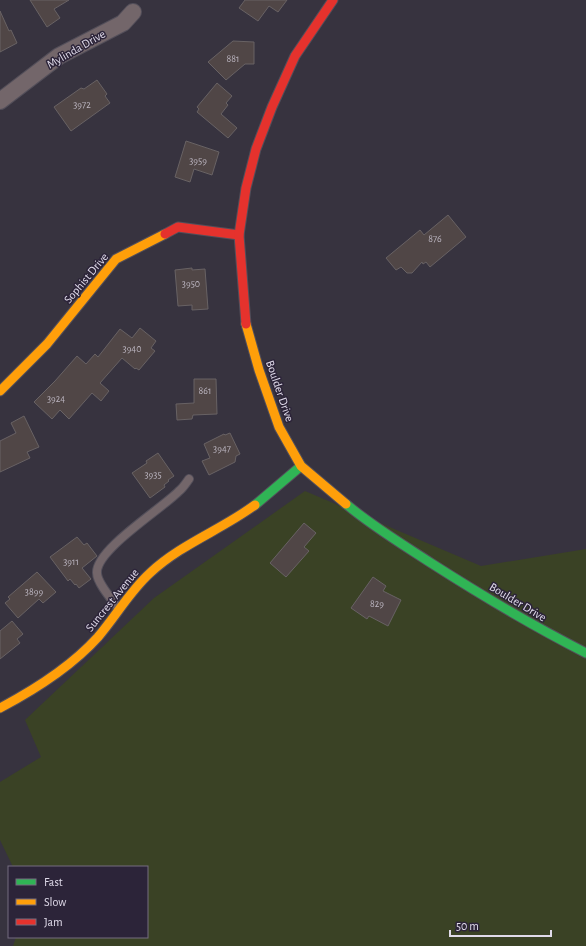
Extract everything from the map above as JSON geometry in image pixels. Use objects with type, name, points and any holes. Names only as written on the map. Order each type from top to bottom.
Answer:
[{"type":"street","name":"Boulder Drive","points":[[333,0],[295,56],[272,107],[256,149],[248,182],[239,235],[245,321],[259,370],[279,427],[301,466],[366,521],[469,587],[554,637],[586,653]]},
{"type":"street","name":"Mylinda Drive","points":[[0,101],[58,56],[124,23],[133,12]]},
{"type":"street","name":"Sophist Drive","points":[[0,391],[47,344],[116,259],[178,227],[239,235]]},
{"type":"street","name":"Suncrest Avenue","points":[[0,708],[30,692],[58,674],[87,649],[110,623],[130,595],[154,569],[187,544],[231,522],[265,497],[301,466]]},
{"type":"lane","points":[[120,610],[98,579],[96,572],[98,565],[103,556],[142,520],[180,491],[188,479]]},
{"type":"green space","points":[[305,491],[481,566],[586,549],[586,946],[13,946],[16,938],[148,938],[148,866],[13,866],[0,840],[0,782],[41,757],[25,720],[154,598]]},
{"type":"building","points":[[30,0],[69,0],[54,9],[60,18],[47,27]]},
{"type":"building","points":[[245,0],[287,0],[278,12],[269,6],[258,21],[239,8]]},
{"type":"building","points":[[0,11],[9,31],[11,30],[17,43],[0,52]]},
{"type":"building","points":[[233,41],[254,42],[254,64],[245,64],[226,80],[208,62]]},
{"type":"building","points":[[97,80],[107,94],[105,96],[110,103],[71,131],[54,107],[81,88],[84,89]]},
{"type":"building","points":[[217,83],[232,96],[226,103],[228,105],[221,114],[237,128],[228,138],[197,112],[199,109],[197,107]]},
{"type":"building","points":[[186,141],[219,152],[212,175],[194,169],[190,182],[175,177]]},
{"type":"building","points":[[448,215],[466,237],[430,267],[426,262],[423,264],[422,262],[412,273],[407,273],[401,267],[396,270],[386,258],[420,230],[424,235]]},
{"type":"building","points":[[192,268],[192,270],[205,269],[208,309],[192,310],[192,305],[178,306],[175,270]]},
{"type":"building","points":[[140,328],[156,341],[151,348],[155,351],[139,370],[136,368],[135,369],[122,358],[100,383],[109,391],[101,401],[92,393],[69,419],[60,410],[52,419],[34,402],[77,356],[86,364],[95,354],[98,357],[120,329],[132,338]]},
{"type":"building","points":[[194,379],[216,379],[217,414],[193,415],[192,419],[177,420],[176,404],[194,403]]},
{"type":"building","points":[[24,416],[39,447],[27,452],[30,458],[0,472],[0,441],[16,433],[11,423]]},
{"type":"building","points":[[230,433],[240,454],[236,456],[235,462],[209,475],[202,461],[210,458],[204,444],[224,434]]},
{"type":"building","points":[[158,453],[174,476],[168,480],[169,481],[164,485],[165,487],[150,498],[132,473],[147,463],[146,461]]},
{"type":"building","points":[[304,523],[316,533],[304,547],[309,551],[286,577],[270,563]]},
{"type":"building","points":[[77,537],[84,545],[87,543],[97,556],[82,568],[91,579],[79,588],[70,579],[68,581],[50,557]]},
{"type":"building","points":[[37,572],[56,592],[43,603],[39,599],[18,618],[5,603],[10,599],[8,597]]},
{"type":"building","points":[[373,577],[386,586],[383,591],[401,600],[388,626],[369,616],[367,619],[351,608]]},
{"type":"building","points":[[12,621],[23,634],[17,639],[20,643],[0,659],[0,631]]},
{"type":"traffic: fast","points":[[255,505],[301,466]]},
{"type":"traffic: fast","points":[[346,504],[387,535],[469,587],[586,653]]},
{"type":"traffic: slow","points":[[0,391],[47,344],[116,259],[165,234]]},
{"type":"traffic: slow","points":[[246,324],[259,370],[279,427],[301,466],[346,504]]},
{"type":"traffic: slow","points":[[0,708],[52,677],[88,648],[143,580],[162,563],[188,545],[229,522],[255,505]]},
{"type":"traffic: jam","points":[[246,324],[239,235],[246,188],[256,149],[272,107],[295,56],[333,0]]},
{"type":"traffic: jam","points":[[165,234],[178,227],[239,235]]}]
